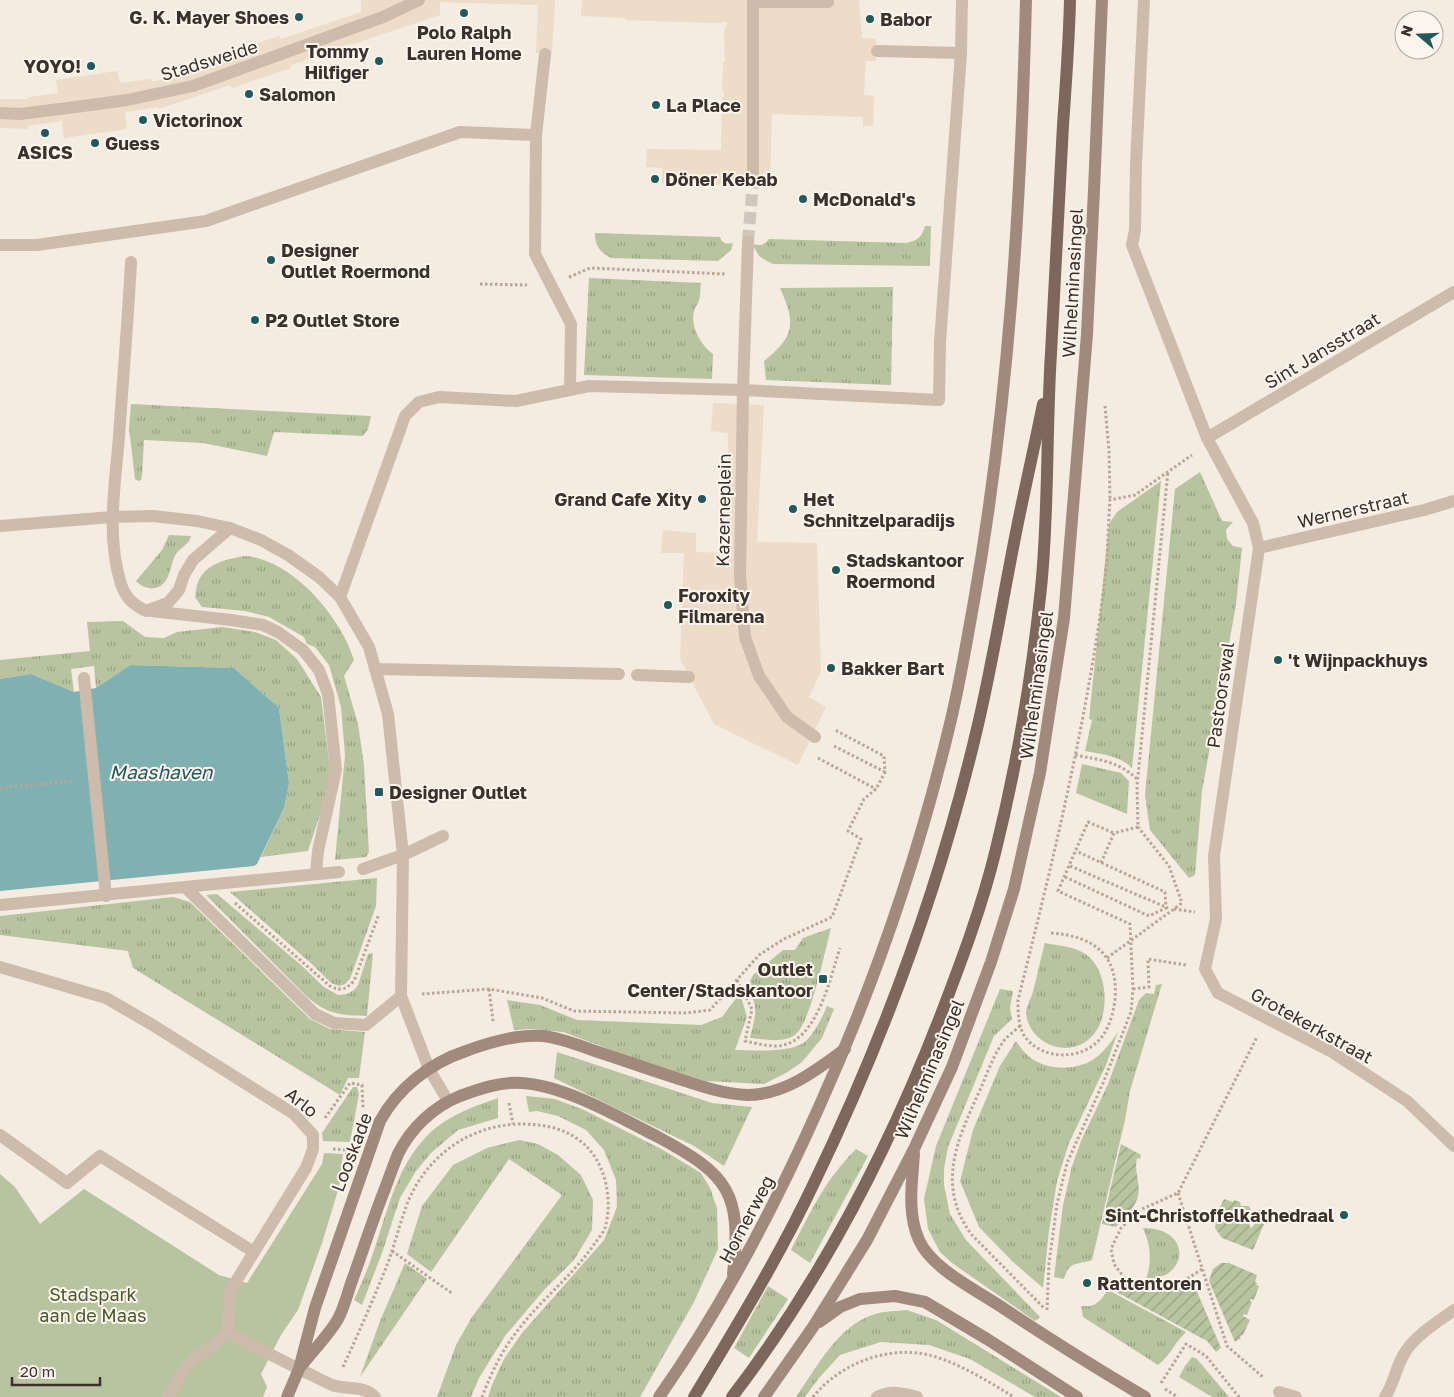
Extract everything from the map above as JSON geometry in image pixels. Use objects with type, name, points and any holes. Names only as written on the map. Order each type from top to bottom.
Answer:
[{"type":"main road","points":[[846,1048],[908,874],[930,802],[949,730],[987,528],[1001,417],[1014,262],[1023,107],[1026,0]]},
{"type":"main road","name":"Wilhelminasingel","points":[[732,1397],[784,1322],[851,1210],[894,1127],[926,1053],[967,943],[996,849],[1033,656],[1041,586],[1047,515],[1049,377],[1070,0]]},
{"type":"main road","name":"Wilhelminasingel","points":[[813,1327],[867,1240],[914,1149],[952,1067],[992,962],[1014,889],[1030,824],[1054,694],[1064,618],[1087,334],[1102,0]]},
{"type":"main road","name":"Wilhelminasingel","points":[[694,1397],[770,1268],[814,1183],[858,1086],[902,977],[953,820],[977,732],[1049,377]]},
{"type":"main road","name":"Looskade","points":[[287,1397],[299,1369],[315,1308],[380,1121],[389,1105],[401,1091],[429,1069],[459,1053],[495,1040],[543,1036],[568,1042],[694,1084],[729,1093],[749,1095],[768,1092],[798,1082],[846,1048]]},
{"type":"main road","name":"Hornerweg","points":[[659,1397],[678,1371],[733,1282],[792,1168],[846,1048]]},
{"type":"main road","name":"Looskade","points":[[299,1369],[339,1318],[399,1154],[411,1134],[427,1116],[448,1101],[472,1091],[504,1084],[522,1083],[542,1086],[574,1096],[687,1152],[714,1173],[726,1188],[732,1203],[737,1233],[733,1282]]},
{"type":"main road","points":[[914,1149],[912,1214],[919,1242],[927,1254],[941,1266],[1018,1318],[1145,1397]]},
{"type":"main road","points":[[764,1397],[813,1327],[840,1307],[860,1299],[880,1296],[909,1298],[925,1302],[941,1310],[1077,1397]]},
{"type":"street","name":"Stadsweide","points":[[0,113],[20,114],[127,100],[192,86],[383,17],[419,0]]},
{"type":"street","points":[[753,181],[751,1],[828,2],[828,0]]},
{"type":"street","points":[[340,597],[404,416],[419,402],[439,397],[516,401],[589,386],[743,390],[939,400],[940,342],[962,0]]},
{"type":"street","points":[[1144,0],[1136,164],[1135,230],[1132,245],[1207,438]]},
{"type":"street","points":[[877,51],[960,53]]},
{"type":"street","points":[[545,54],[536,135],[535,254],[571,324],[570,390]]},
{"type":"street","points":[[0,245],[37,245],[206,221],[460,132],[536,135]]},
{"type":"street","name":"Kazerneplein","points":[[748,242],[740,575],[745,637],[759,676],[787,717],[815,736]]},
{"type":"street","points":[[131,262],[112,517],[115,558],[121,586],[130,603],[146,611],[263,625],[278,632],[303,650],[319,670],[328,694],[336,770],[318,851],[316,874]]},
{"type":"street","name":"Sint Jansstraat","points":[[1207,438],[1454,292]]},
{"type":"street","name":"Pastoorswal","points":[[1205,968],[1216,919],[1214,856],[1259,548],[1252,523],[1207,438]]},
{"type":"street","name":"Wernerstraat","points":[[1259,548],[1424,510],[1454,501]]},
{"type":"street","points":[[0,526],[112,517],[153,516],[197,521],[230,528],[262,540],[288,554],[319,577],[340,597],[369,646],[388,714],[403,855],[401,996],[429,1069],[448,1101]]},
{"type":"street","points":[[146,611],[168,603],[179,590],[184,575],[193,560],[230,528]]},
{"type":"street","points":[[375,669],[619,674]]},
{"type":"street","points":[[637,675],[690,677]]},
{"type":"street","points":[[84,678],[105,890]]},
{"type":"street","points":[[363,869],[403,855],[443,836]]},
{"type":"street","points":[[0,906],[105,890],[186,888],[339,872]]},
{"type":"street","points":[[186,888],[315,1014],[334,1023],[366,1024],[401,996]]},
{"type":"street","name":"Arlo","points":[[0,966],[106,998],[151,1024],[294,1114],[313,1134],[313,1149],[306,1168],[230,1291],[228,1334]]},
{"type":"street","name":"Grotekerkstraat","points":[[1205,968],[1218,993],[1332,1052],[1407,1101],[1454,1146]]},
{"type":"street","points":[[0,1135],[67,1183],[100,1156],[254,1252]]},
{"type":"street","points":[[1385,1397],[1404,1353],[1418,1338],[1454,1310]]},
{"type":"street","points":[[168,1397],[187,1365],[228,1334],[334,1386],[360,1389],[375,1397]]},
{"type":"street","points":[[334,1386],[344,1397]]},
{"type":"street","points":[[1279,1392],[1296,1397]]},
{"type":"street","points":[[877,1397],[891,1393],[903,1393],[917,1397]]},
{"type":"path","points":[[480,284],[550,285],[590,268],[746,275]]},
{"type":"path","points":[[1051,933],[1072,936],[1092,944],[1107,958],[1114,973],[1115,999],[1111,1020],[1099,1041],[1087,1049],[1063,1056],[1040,1050],[1024,1036],[1018,1014],[1018,1000],[1052,864],[1075,755],[1105,578],[1110,500],[1109,451],[1104,404]]},
{"type":"path","points":[[1110,500],[1135,495],[1193,454],[1207,438]]},
{"type":"path","points":[[1107,958],[1182,903],[1169,866],[1138,827],[1137,779],[1168,471]]},
{"type":"path","points":[[401,996],[489,989],[542,998],[574,1011],[686,1013],[710,1010],[759,955],[784,939],[832,917],[861,839],[848,831],[864,799],[876,789],[885,772],[884,756],[828,726]]},
{"type":"path","points":[[815,736],[885,772]]},
{"type":"path","points":[[812,755],[876,789]]},
{"type":"path","points":[[1075,755],[1118,765],[1137,779]]},
{"type":"path","points":[[0,788],[94,779]]},
{"type":"path","points":[[1020,1026],[1004,1041],[972,1108],[953,1156],[952,1184],[957,1211],[971,1234],[1047,1310],[1049,1263],[1056,1204],[1067,1163],[1103,1083],[1131,1012],[1133,989],[1130,924],[1058,891],[1088,822],[1114,833],[1138,827]]},
{"type":"path","points":[[1101,863],[1114,833]]},
{"type":"path","points":[[1076,850],[1165,892],[1166,908]]},
{"type":"path","points":[[1070,866],[1166,908],[1187,910]]},
{"type":"path","points":[[1065,877],[1149,916],[1166,908]]},
{"type":"path","points":[[214,884],[331,987],[339,990],[347,988],[354,981],[381,910]]},
{"type":"path","points":[[738,980],[752,1008],[745,1041],[777,1046],[790,1043],[800,1037],[819,1011],[840,948]]},
{"type":"path","points":[[1133,989],[1149,987],[1148,960],[1205,968]]},
{"type":"path","points":[[1202,1269],[1167,1289],[1152,1289],[1138,1286],[1126,1280],[1114,1264],[1111,1249],[1121,1228],[1142,1209],[1178,1193],[1266,1019]]},
{"type":"path","points":[[313,1134],[350,1083],[362,1085],[363,1112],[380,1121]]},
{"type":"path","points":[[334,1386],[374,1297],[392,1251],[408,1201],[423,1173],[438,1158],[466,1137],[482,1130],[514,1124],[558,1127],[577,1137],[591,1150],[602,1170],[609,1198],[605,1229],[583,1260],[522,1324],[498,1359],[482,1397]]},
{"type":"path","points":[[313,1149],[369,1150]]},
{"type":"path","points":[[1178,1193],[1227,1346],[1279,1392]]},
{"type":"path","points":[[392,1251],[453,1294]]},
{"type":"path","points":[[1159,1386],[1186,1344],[1206,1356],[1239,1397]]},
{"type":"path","points":[[813,1397],[822,1386],[847,1368],[873,1358],[899,1353],[935,1356],[953,1363],[1014,1397]]},
{"type":"green space","points":[[925,226],[931,226],[930,266],[773,264],[760,257],[753,244],[762,245],[769,239],[907,243],[919,237]]},
{"type":"green space","points":[[595,233],[720,237],[725,243],[733,243],[731,250],[718,261],[611,258],[599,248]]},
{"type":"green space","points":[[589,278],[701,283],[700,298],[693,317],[697,335],[704,346],[713,354],[712,379],[584,375]]},
{"type":"green space","points":[[893,287],[891,385],[766,380],[764,361],[782,344],[790,329],[789,311],[780,288]]},
{"type":"green space","points":[[131,404],[371,416],[368,429],[363,436],[274,432],[267,456],[203,443],[144,440],[142,476],[141,480],[138,481],[135,479],[129,428]]},
{"type":"green space","points":[[1200,472],[1222,521],[1233,522],[1226,530],[1227,539],[1233,546],[1242,548],[1236,605],[1202,791],[1195,875],[1189,878],[1150,830],[1145,795],[1175,489]]},
{"type":"green space","points":[[1161,481],[1132,768],[1117,758],[1085,751],[1092,720],[1089,719],[1109,524],[1117,512]]},
{"type":"green space","points":[[169,535],[191,536],[189,542],[176,554],[168,577],[163,584],[156,588],[147,588],[139,584],[136,581],[162,550]]},
{"type":"green space","points":[[245,556],[263,560],[280,567],[297,579],[326,609],[348,643],[354,660],[344,676],[358,724],[364,765],[369,852],[366,857],[335,860],[345,755],[341,707],[329,665],[315,647],[307,644],[304,637],[269,617],[245,611],[202,607],[195,597],[198,582],[206,570],[218,563]]},
{"type":"green space","points":[[123,621],[145,637],[164,638],[177,632],[222,627],[255,632],[276,640],[297,659],[321,697],[330,769],[328,790],[308,851],[261,857],[284,808],[289,783],[279,708],[234,668],[130,665],[96,688],[94,666],[71,669],[74,692],[31,674],[0,679],[0,660],[90,651],[87,622]]},
{"type":"green space","points":[[1082,764],[1121,773],[1129,781],[1127,814],[1076,793]]},
{"type":"green space","points":[[377,878],[376,906],[350,979],[345,984],[339,986],[331,983],[230,892]]},
{"type":"green space","points":[[217,894],[301,965],[324,987],[338,995],[347,994],[354,990],[358,985],[368,954],[373,953],[367,1016],[335,1013],[321,1007],[306,996],[206,895]]},
{"type":"green space","points":[[173,897],[190,902],[310,1019],[330,1029],[365,1032],[359,1078],[348,1078],[340,1095],[133,968],[128,951],[0,935],[0,916]]},
{"type":"green space","points":[[831,928],[812,1001],[802,1027],[796,1034],[786,1039],[750,1038],[755,1018],[755,1007],[747,987],[753,975],[783,950],[795,950],[803,938]]},
{"type":"green space","points":[[1045,943],[1073,948],[1088,956],[1095,964],[1103,985],[1104,1009],[1096,1031],[1080,1045],[1070,1048],[1050,1045],[1041,1040],[1029,1024],[1026,1013]]},
{"type":"green space","points":[[1162,984],[1130,1091],[1092,1260],[1072,1266],[1064,1279],[1054,1277],[1063,1205],[1072,1166],[1081,1141],[1108,1084],[1139,1000],[1146,993],[1154,994],[1156,985]]},
{"type":"green space","points":[[1000,989],[1013,991],[1010,1008],[1012,1019],[994,1036],[948,1147],[944,1169],[944,1185],[950,1214],[966,1240],[1040,1317],[1035,1321],[952,1263],[940,1252],[928,1229],[924,1199],[936,1146]]},
{"type":"green space","points":[[740,993],[747,1017],[735,1050],[773,1050],[801,1044],[813,1032],[827,1006],[834,1009],[822,1038],[802,1062],[786,1073],[764,1084],[705,1081],[641,1061],[563,1032],[532,1029],[514,1030],[507,1000],[540,1005],[577,1020],[701,1025],[722,1017]]},
{"type":"green space","points":[[1118,1032],[1106,1065],[1069,1143],[1057,1181],[1043,1288],[1012,1261],[979,1227],[960,1181],[973,1130],[1000,1066],[1016,1041],[1032,1059],[1048,1066],[1065,1068],[1091,1061],[1104,1051]]},
{"type":"green space","points":[[557,1052],[712,1103],[752,1107],[724,1166],[694,1146],[554,1078]]},
{"type":"green space","points":[[353,1087],[357,1087],[359,1094],[350,1142],[323,1141],[322,1133]]},
{"type":"green space","points":[[526,1096],[555,1099],[584,1110],[663,1150],[701,1173],[710,1188],[717,1208],[718,1249],[694,1302],[640,1397],[488,1397],[504,1359],[522,1333],[604,1240],[617,1207],[616,1180],[604,1150],[586,1130],[558,1116],[537,1111],[529,1112]]},
{"type":"green space","points":[[498,1098],[498,1118],[458,1130],[431,1153],[416,1171],[400,1198],[362,1305],[354,1300],[369,1265],[399,1178],[415,1151],[425,1138],[450,1118]]},
{"type":"green space","points":[[519,1140],[538,1144],[558,1155],[581,1175],[593,1200],[592,1230],[574,1260],[544,1290],[505,1336],[479,1378],[471,1397],[437,1397],[456,1345],[472,1317],[562,1195],[509,1159],[431,1272],[407,1254],[422,1206],[453,1165],[487,1148]]},
{"type":"green space","points":[[1121,1144],[1141,1155],[1140,1159],[1137,1158],[1136,1161],[1139,1189],[1138,1196],[1130,1212],[1116,1227],[1102,1224]]},
{"type":"green space","points":[[856,1149],[868,1156],[810,1263],[791,1250],[827,1184]]},
{"type":"green space","name":"Stadspark aan de Maas","points":[[324,1153],[343,1154],[339,1187],[322,1243],[298,1310],[281,1335],[261,1374],[267,1387],[263,1397],[0,1397],[0,1174],[15,1187],[40,1224],[84,1189],[219,1275],[247,1283],[322,1164]]},
{"type":"green space","points":[[1224,1199],[1240,1202],[1241,1206],[1249,1206],[1255,1219],[1249,1225],[1251,1228],[1257,1222],[1264,1224],[1253,1250],[1222,1238],[1215,1228],[1217,1214]]},
{"type":"green space","points":[[1143,1228],[1159,1230],[1171,1236],[1177,1244],[1179,1254],[1177,1263],[1170,1271],[1160,1277],[1146,1279],[1150,1253]]},
{"type":"green space","points":[[405,1263],[427,1279],[360,1377],[380,1321]]},
{"type":"green space","points":[[1221,1263],[1229,1263],[1257,1275],[1255,1282],[1259,1286],[1254,1300],[1250,1299],[1252,1302],[1247,1315],[1244,1314],[1243,1316],[1250,1320],[1243,1335],[1240,1336],[1241,1338],[1235,1342],[1209,1281],[1213,1269]]},
{"type":"green space","points":[[1116,1282],[1135,1289],[1151,1292],[1167,1291],[1186,1284],[1195,1287],[1221,1348],[1216,1352],[1207,1341],[1113,1290]]},
{"type":"green space","points":[[768,1286],[788,1299],[749,1358],[734,1348]]},
{"type":"green space","points":[[1108,1290],[1186,1332],[1158,1365],[1083,1317],[1081,1306],[1094,1305]]},
{"type":"green space","points":[[907,1310],[936,1320],[1061,1397],[1035,1397],[970,1359],[929,1345],[881,1342],[840,1355],[818,1379],[805,1397],[796,1397],[820,1360],[850,1327],[862,1319],[875,1314]]},
{"type":"green space","points":[[1192,1357],[1197,1359],[1229,1397],[1212,1397],[1179,1377]]},
{"type":"shaded area","points":[[361,0],[555,0],[552,54],[536,53],[538,5],[440,2],[440,15],[352,43],[292,65],[290,64],[291,68],[232,88],[230,85],[159,109],[158,107],[125,112],[127,129],[64,138],[62,121],[28,126],[28,129],[0,128],[0,99],[28,99],[29,97],[58,93],[56,80],[117,71],[120,83],[151,79],[152,82],[192,73],[191,69],[222,59],[222,55],[279,36],[281,39],[361,12]]},
{"type":"shaded area","points":[[582,0],[859,0],[862,38],[876,39],[876,61],[866,61],[864,95],[874,96],[873,126],[863,126],[863,117],[772,114],[770,182],[723,180],[722,185],[662,183],[662,168],[646,167],[647,149],[721,150],[722,97],[724,97],[724,91],[722,91],[723,62],[725,62],[724,33],[727,22],[625,20],[625,18],[581,16]]},
{"type":"shaded area","points":[[713,403],[764,405],[757,542],[817,543],[821,672],[809,697],[826,707],[798,765],[714,724],[680,659],[684,553],[661,553],[663,530],[696,533],[696,552],[727,553],[728,433],[711,431]]},
{"type":"water","name":"Maashaven","points":[[130,665],[234,668],[279,708],[289,783],[284,808],[257,864],[254,866],[0,891],[0,679],[31,674],[74,692],[96,688]]},
{"type":"tunnel","points":[[748,242],[753,181]]},
{"type":"place","name":"Polo Ralph Lauren Home","points":[[464,13]]},
{"type":"place","name":"G. K. Mayer Shoes","points":[[299,17]]},
{"type":"place","name":"Babor","points":[[870,19]]},
{"type":"place","name":"Tommy Hilfiger","points":[[379,61]]},
{"type":"place","name":"YOYO!","points":[[91,66]]},
{"type":"place","name":"Salomon","points":[[249,94]]},
{"type":"place","name":"La Place","points":[[656,105]]},
{"type":"place","name":"Victorinox","points":[[143,120]]},
{"type":"place","name":"ASICS","points":[[45,133]]},
{"type":"place","name":"Guess","points":[[95,143]]},
{"type":"place","name":"Döner Kebab","points":[[655,179]]},
{"type":"place","name":"McDonald's","points":[[803,199]]},
{"type":"place","name":"Designer Outlet Roermond","points":[[271,260]]},
{"type":"place","name":"P2 Outlet Store","points":[[255,320]]},
{"type":"place","name":"Grand Cafe Xity","points":[[702,499]]},
{"type":"place","name":"Het Schnitzelparadijs","points":[[793,509]]},
{"type":"place","name":"Stadskantoor Roermond","points":[[836,570]]},
{"type":"place","name":"Foroxity Filmarena","points":[[668,605]]},
{"type":"place","name":"'t Wijnpackhuys","points":[[1278,660]]},
{"type":"place","name":"Bakker Bart","points":[[831,668]]},
{"type":"place","name":"Designer Outlet","points":[[379,792]]},
{"type":"place","name":"Outlet Center/Stadskantoor","points":[[823,979]]},
{"type":"place","name":"Sint-Christoffelkathedraal","points":[[1344,1215]]},
{"type":"place","name":"Rattentoren","points":[[1087,1283]]}]
